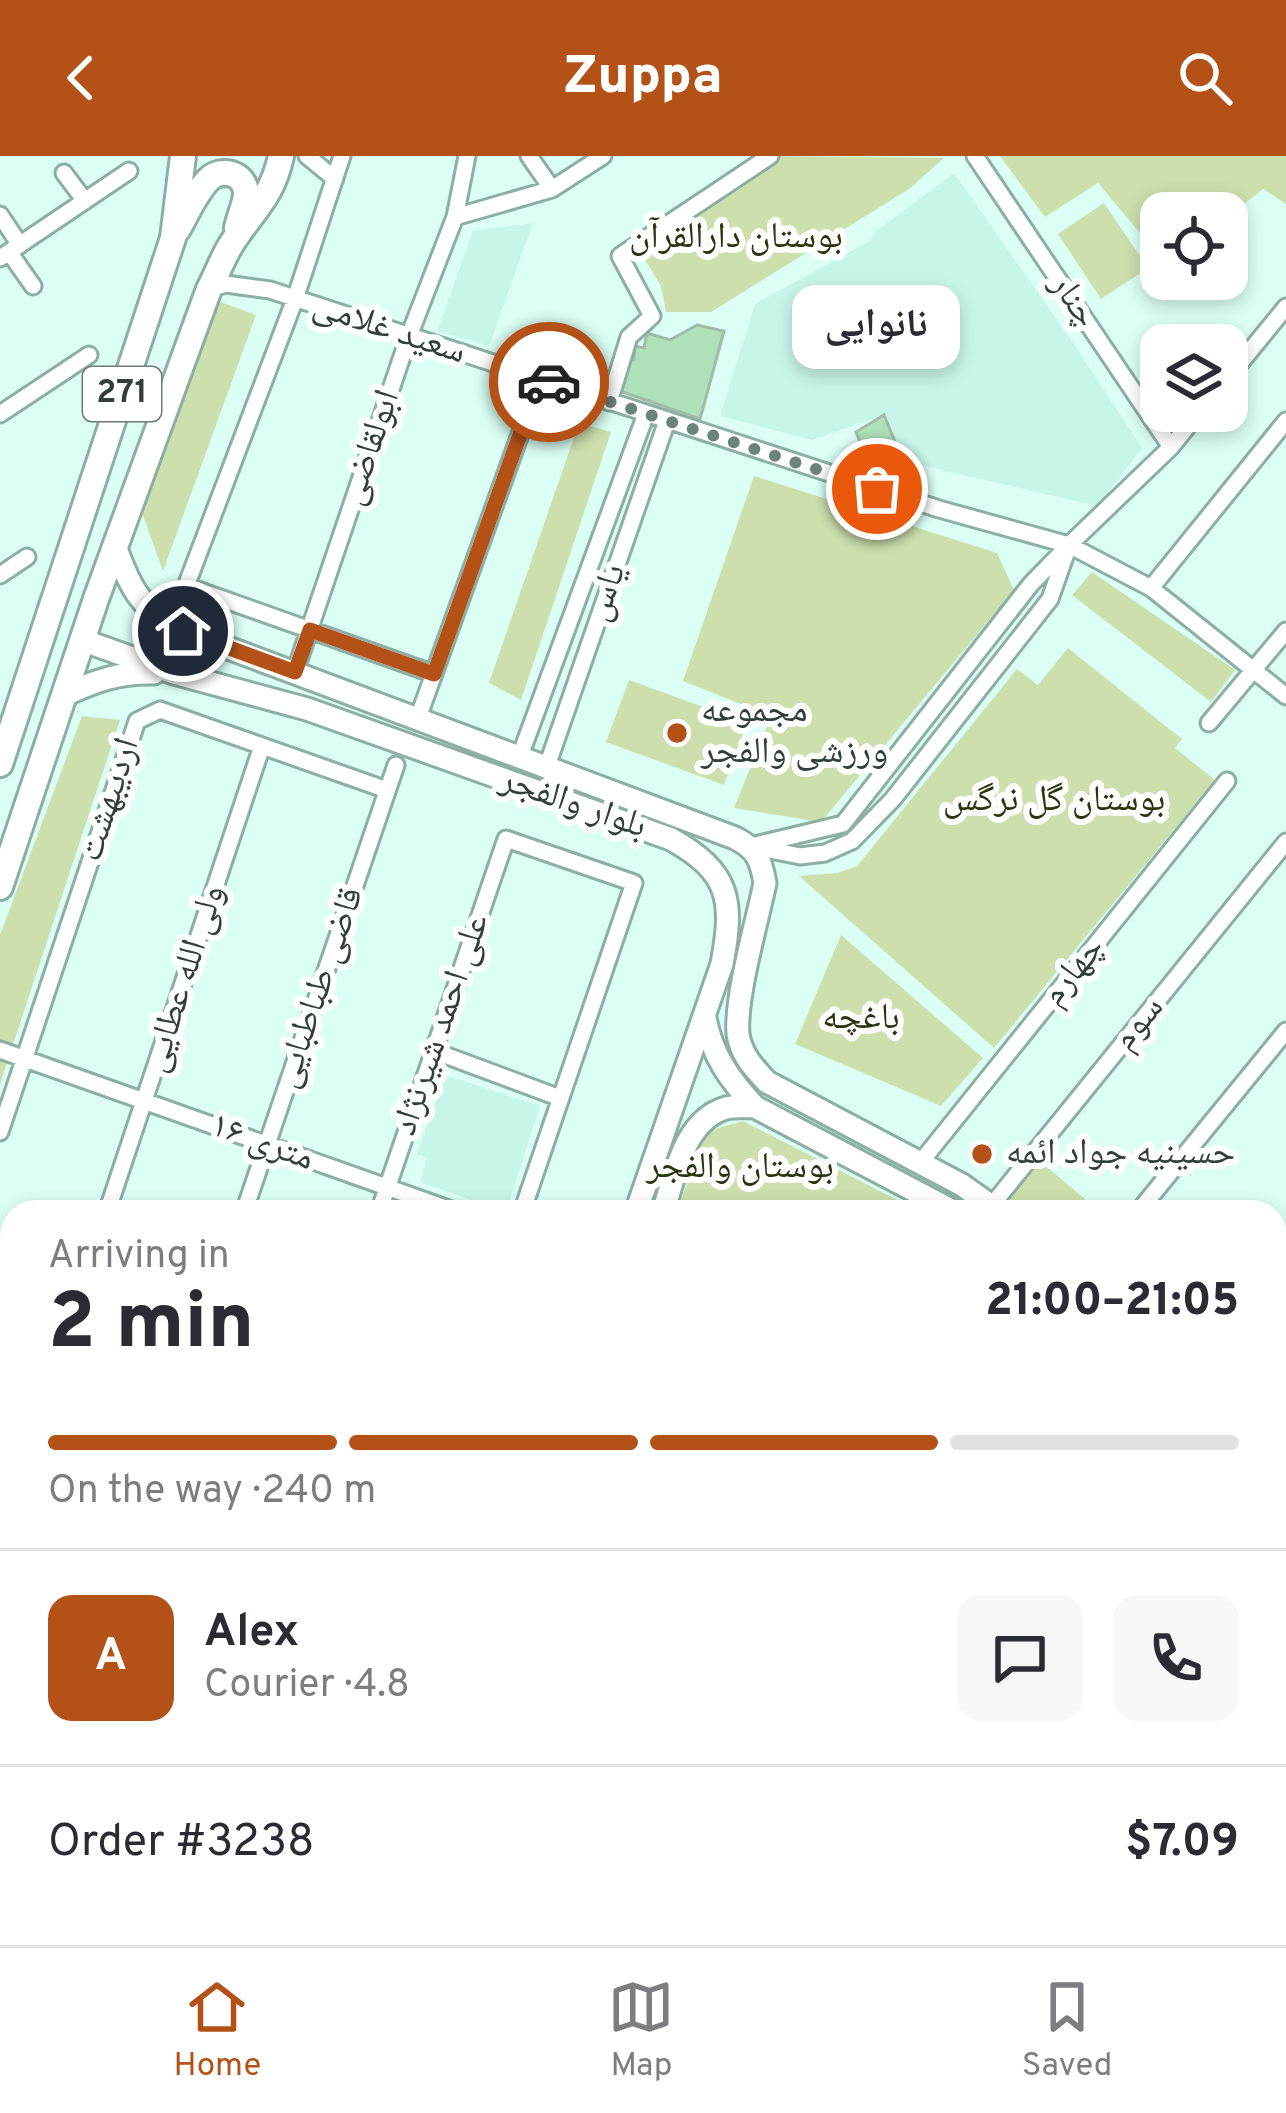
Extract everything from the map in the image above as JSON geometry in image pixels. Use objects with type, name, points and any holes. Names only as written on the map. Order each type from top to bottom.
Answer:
[{"type":"main road","name":"271","points":[[0,764],[173,238],[183,156]]},
{"type":"main road","name":"271","points":[[3,872],[209,289],[233,242],[276,182],[281,156]]},
{"type":"main road","points":[[173,238],[208,180],[219,172],[230,172],[246,192],[233,242]]},
{"type":"main road","name":"بلوار والفجر","points":[[115,546],[137,596],[157,617],[183,631],[751,846]]},
{"type":"main road","points":[[45,629],[82,640]]},
{"type":"main road","name":"بلوار والفجر","points":[[82,640],[173,673],[307,709],[671,838],[699,855],[717,874],[729,928],[705,1017],[640,1200]]},
{"type":"main road","points":[[63,697],[112,675],[173,673]]},
{"type":"main road","points":[[510,782],[520,756]]},
{"type":"main road","points":[[538,792],[547,766]]},
{"type":"main road","points":[[751,846],[765,883],[739,1012],[738,1037],[747,1060],[767,1082],[983,1200]]},
{"type":"main road","points":[[705,1017],[719,1063],[755,1106],[932,1200]]},
{"type":"main road","points":[[667,1200],[689,1138],[700,1124],[729,1107],[755,1106]]},
{"type":"street","points":[[307,156],[335,179]]},
{"type":"street","points":[[342,156],[189,587],[434,674]]},
{"type":"street","name":"ابولقاضی","points":[[295,672],[409,336],[455,217],[467,156]]},
{"type":"street","points":[[529,156],[552,189]]},
{"type":"street","points":[[455,217],[552,189],[603,156]]},
{"type":"street","points":[[609,402],[629,338],[652,316],[620,256],[770,156]]},
{"type":"street","name":"چنار","points":[[975,156],[1171,447]]},
{"type":"street","points":[[10,252],[130,171]]},
{"type":"street","points":[[64,173],[85,201]]},
{"type":"street","points":[[0,215],[10,252],[33,286]]},
{"type":"street","name":"سعید غلامی","points":[[209,289],[247,285],[295,299],[939,509],[1070,545],[1151,588],[1286,696]]},
{"type":"street","points":[[1248,353],[1286,307]]},
{"type":"street","points":[[0,414],[89,355]]},
{"type":"street","points":[[418,718],[540,379]]},
{"type":"street","name":"یاس","points":[[520,756],[646,414]]},
{"type":"street","name":"یاس","points":[[547,766],[667,421]]},
{"type":"street","points":[[1151,588],[1286,421]]},
{"type":"street","points":[[751,846],[843,824],[1030,584],[1183,432]]},
{"type":"street","points":[[751,846],[800,856],[825,853],[852,841],[893,799],[1050,598],[1070,545]]},
{"type":"street","points":[[0,575],[27,557]]},
{"type":"street","points":[[1208,723],[1286,632]]},
{"type":"street","name":"اردیبهشت","points":[[0,1132],[136,721],[160,710],[387,790]]},
{"type":"street","name":"ولی الله عطایی","points":[[110,1200],[262,746]]},
{"type":"street","name":"قاضی طباطبایی","points":[[248,1200],[396,765]]},
{"type":"street","name":"چهارم","points":[[920,1163],[1227,782]]},
{"type":"street","name":"علی احمد شیرنژاد","points":[[383,1200],[506,838],[634,883],[560,1098]]},
{"type":"street","name":"سوم","points":[[1003,1200],[1286,842]]},
{"type":"street","points":[[1148,1200],[1286,1031]]},
{"type":"street","name":"۱۶ متری","points":[[0,1050],[423,1200]]},
{"type":"street","points":[[434,1051],[560,1098],[526,1200]]},
{"type":"shaded area","points":[[954,173],[1142,448],[1097,506],[903,461],[884,415],[812,440],[720,416],[755,304],[870,241],[875,232]]},
{"type":"shaded area","points":[[533,223],[489,346],[437,331],[473,231]]},
{"type":"shaded area","points":[[445,1075],[540,1106],[510,1200],[471,1200],[420,1182],[427,1158],[417,1154]]},
{"type":"green space","name":"بوستان دارالقرآن","points":[[774,156],[944,158],[909,189],[711,312],[666,312],[661,286],[635,243]]},
{"type":"green space","points":[[1000,156],[1286,156],[1286,204],[1263,189],[1248,201],[1248,192],[1140,192],[1140,233],[1098,183],[1045,217]]},
{"type":"green space","points":[[1104,203],[1140,256],[1140,273],[1101,299],[1058,234]]},
{"type":"green space","points":[[218,301],[256,315],[163,571],[141,510]]},
{"type":"green space","points":[[579,423],[611,432],[521,700],[489,683]]},
{"type":"green space","points":[[754,476],[997,553],[1014,590],[821,822],[734,808],[771,716],[683,681]]},
{"type":"green space","points":[[1092,572],[1235,670],[1211,702],[1072,595]]},
{"type":"green space","name":"بوستان گل نرگس","points":[[1068,648],[1182,739],[1175,748],[1215,780],[994,1048],[799,876],[857,866],[1017,669],[1038,685]]},
{"type":"green space","name":"مجموعه ورزشی والفجر","points":[[629,680],[747,723],[724,785],[606,742]]},
{"type":"green space","points":[[82,716],[120,720],[0,1084],[0,935]]},
{"type":"green space","name":"باغچه","points":[[841,935],[983,1058],[941,1106],[795,1044]]},
{"type":"green space","name":"بوستان والفجر","points":[[743,1121],[898,1200],[681,1200],[705,1132]]},
{"type":"green space","points":[[1034,1156],[1086,1200],[1003,1200],[999,1197]]},
{"type":"building","points":[[697,325],[724,331],[700,419],[617,390],[628,355],[634,359],[635,346],[644,348],[647,333],[670,340]]},
{"type":"building","points":[[884,415],[903,461],[862,447],[856,432]]},
{"type":"way so far","points":[[549,382],[877,489]]},
{"type":"place","name":"نانوایی","points":[[877,489]]},
{"type":"place","name":"مجموعه ورزشی والفجر","points":[[677,733]]},
{"type":"place","name":"حسینیه جواد ائمه","points":[[982,1154]]},
{"type":"route","points":[[183,631],[295,672],[310,630],[434,674],[540,379],[549,382]]}]
